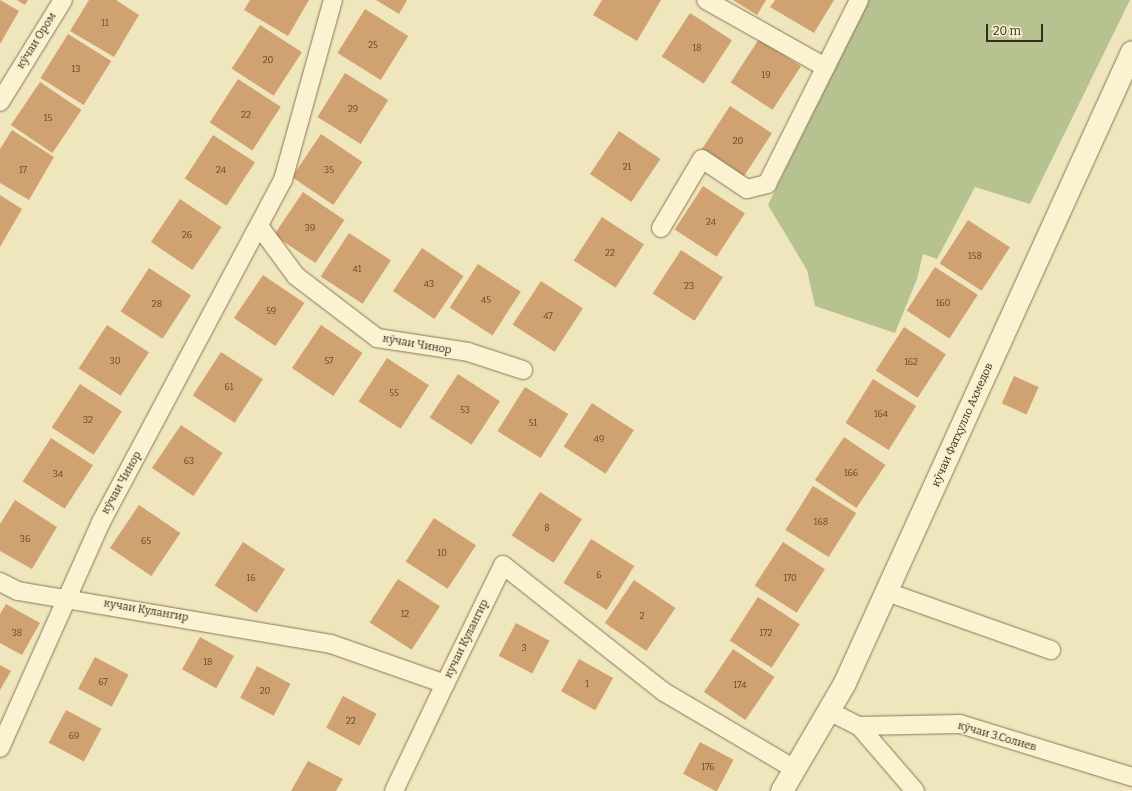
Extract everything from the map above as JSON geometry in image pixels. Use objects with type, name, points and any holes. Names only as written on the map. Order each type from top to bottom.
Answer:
[{"type":"main road","name":"кӯчаи Фатҳулло Ахмедов","points":[[782,791],[793,768],[829,711],[886,592],[1132,52]]},
{"type":"street","name":"кӯчаи Ором","points":[[0,102],[6,79],[62,0]]},
{"type":"street","name":"кӯчаи Чинор","points":[[0,748],[70,598],[100,522],[283,180],[333,0]]},
{"type":"street","points":[[706,0],[825,67]]},
{"type":"street","points":[[661,228],[702,160],[747,189],[767,184],[858,0]]},
{"type":"street","name":"кӯчаи Чинор","points":[[259,226],[296,276],[376,338],[468,352],[523,370]]},
{"type":"street","name":"кучаи Кулангир","points":[[0,582],[18,591],[70,598],[331,644],[445,684],[503,565],[664,692],[793,768]]},
{"type":"street","points":[[886,592],[1051,650]]},
{"type":"street","points":[[394,791],[445,684]]},
{"type":"street","name":"кӯчаи З.Солиев","points":[[829,711],[859,726],[914,791]]},
{"type":"street","name":"кӯчаи З.Солиев","points":[[859,726],[960,724],[1132,777]]},
{"type":"green space","points":[[868,0],[1130,0],[1030,204],[975,187],[937,259],[923,254],[917,279],[895,333],[815,306],[807,270],[768,205]]},
{"type":"building","points":[[0,0],[19,11],[0,44]]},
{"type":"building","points":[[17,0],[28,0],[25,5]]},
{"type":"building","points":[[89,0],[116,0],[139,15],[114,57],[70,31]]},
{"type":"building","points":[[250,0],[309,0],[288,36],[244,10]]},
{"type":"building","points":[[376,0],[407,0],[399,14]]},
{"type":"building","points":[[602,0],[661,0],[637,41],[593,15]]},
{"type":"building","points":[[733,0],[766,0],[757,15]]},
{"type":"building","points":[[775,0],[834,0],[814,33],[770,7]]},
{"type":"building","points":[[365,9],[408,36],[381,80],[337,53]]},
{"type":"building","points":[[690,13],[732,40],[704,84],[662,57]]},
{"type":"building","points":[[260,25],[302,52],[274,96],[232,69]]},
{"type":"building","points":[[68,34],[111,61],[84,105],[40,78]]},
{"type":"building","points":[[759,39],[801,66],[773,110],[731,83]]},
{"type":"building","points":[[345,73],[388,100],[361,144],[317,117]]},
{"type":"building","points":[[238,79],[281,107],[252,150],[210,123]]},
{"type":"building","points":[[40,82],[81,110],[52,153],[11,125]]},
{"type":"building","points":[[730,106],[772,133],[744,177],[702,150]]},
{"type":"building","points":[[12,130],[54,157],[29,200],[0,183],[0,149]]},
{"type":"building","points":[[619,131],[660,159],[631,202],[590,174]]},
{"type":"building","points":[[321,134],[362,162],[333,205],[292,177]]},
{"type":"building","points":[[213,135],[255,162],[227,206],[185,179]]},
{"type":"building","points":[[703,186],[745,213],[717,257],[675,230]]},
{"type":"building","points":[[303,192],[344,220],[315,263],[274,235]]},
{"type":"building","points":[[0,195],[22,209],[0,247]]},
{"type":"building","points":[[180,199],[221,227],[192,270],[151,242]]},
{"type":"building","points":[[602,217],[644,244],[616,288],[574,261]]},
{"type":"building","points":[[968,220],[1010,247],[982,291],[940,264]]},
{"type":"building","points":[[349,233],[391,260],[363,304],[321,277]]},
{"type":"building","points":[[422,248],[463,276],[434,319],[393,291]]},
{"type":"building","points":[[681,250],[723,277],[695,321],[653,294]]},
{"type":"building","points":[[478,264],[521,292],[492,335],[450,308]]},
{"type":"building","points":[[935,267],[978,295],[949,338],[907,311]]},
{"type":"building","points":[[149,268],[191,295],[163,339],[121,312]]},
{"type":"building","points":[[263,275],[304,303],[275,346],[234,318]]},
{"type":"building","points":[[541,281],[583,308],[555,352],[513,325]]},
{"type":"building","points":[[107,325],[149,352],[121,396],[79,369]]},
{"type":"building","points":[[321,325],[362,353],[333,396],[292,368]]},
{"type":"building","points":[[904,327],[946,354],[918,398],[876,371]]},
{"type":"building","points":[[221,352],[263,379],[235,423],[193,396]]},
{"type":"building","points":[[387,358],[429,385],[401,429],[359,402]]},
{"type":"building","points":[[458,374],[500,401],[472,445],[430,418]]},
{"type":"building","points":[[1014,376],[1039,387],[1026,414],[1002,403]]},
{"type":"building","points":[[873,379],[916,406],[889,450],[845,423]]},
{"type":"building","points":[[80,384],[122,411],[94,455],[52,428]]},
{"type":"building","points":[[525,387],[568,414],[541,458],[497,431]]},
{"type":"building","points":[[592,403],[634,430],[606,474],[564,447]]},
{"type":"building","points":[[181,425],[222,453],[193,496],[152,468]]},
{"type":"building","points":[[844,437],[885,465],[856,508],[815,480]]},
{"type":"building","points":[[51,438],[93,465],[65,509],[23,482]]},
{"type":"building","points":[[813,486],[856,513],[829,557],[785,530]]},
{"type":"building","points":[[540,492],[582,519],[554,563],[512,536]]},
{"type":"building","points":[[15,500],[57,527],[32,569],[0,551],[0,524]]},
{"type":"building","points":[[139,505],[180,533],[151,576],[110,548]]},
{"type":"building","points":[[434,518],[476,545],[448,589],[406,562]]},
{"type":"building","points":[[591,539],[634,566],[607,610],[563,583]]},
{"type":"building","points":[[243,542],[285,569],[257,613],[215,586]]},
{"type":"building","points":[[783,542],[825,569],[797,613],[755,586]]},
{"type":"building","points":[[398,579],[440,606],[412,650],[370,623]]},
{"type":"building","points":[[634,580],[675,608],[646,651],[605,623]]},
{"type":"building","points":[[758,597],[800,624],[772,668],[730,641]]},
{"type":"building","points":[[6,604],[40,623],[22,655],[0,643],[0,614]]},
{"type":"building","points":[[516,623],[550,641],[532,674],[499,656]]},
{"type":"building","points":[[200,637],[234,656],[216,688],[182,669]]},
{"type":"building","points":[[733,649],[774,677],[745,720],[704,692]]},
{"type":"building","points":[[95,657],[129,675],[112,707],[78,689]]},
{"type":"building","points":[[579,659],[613,678],[595,710],[561,691]]},
{"type":"building","points":[[0,665],[11,671],[0,690]]},
{"type":"building","points":[[257,666],[291,684],[274,716],[240,698]]},
{"type":"building","points":[[343,696],[377,714],[360,746],[326,728]]},
{"type":"building","points":[[66,710],[101,729],[84,761],[49,743]]},
{"type":"building","points":[[700,742],[734,760],[717,791],[683,774]]},
{"type":"building","points":[[308,761],[343,779],[336,791],[291,791]]}]
